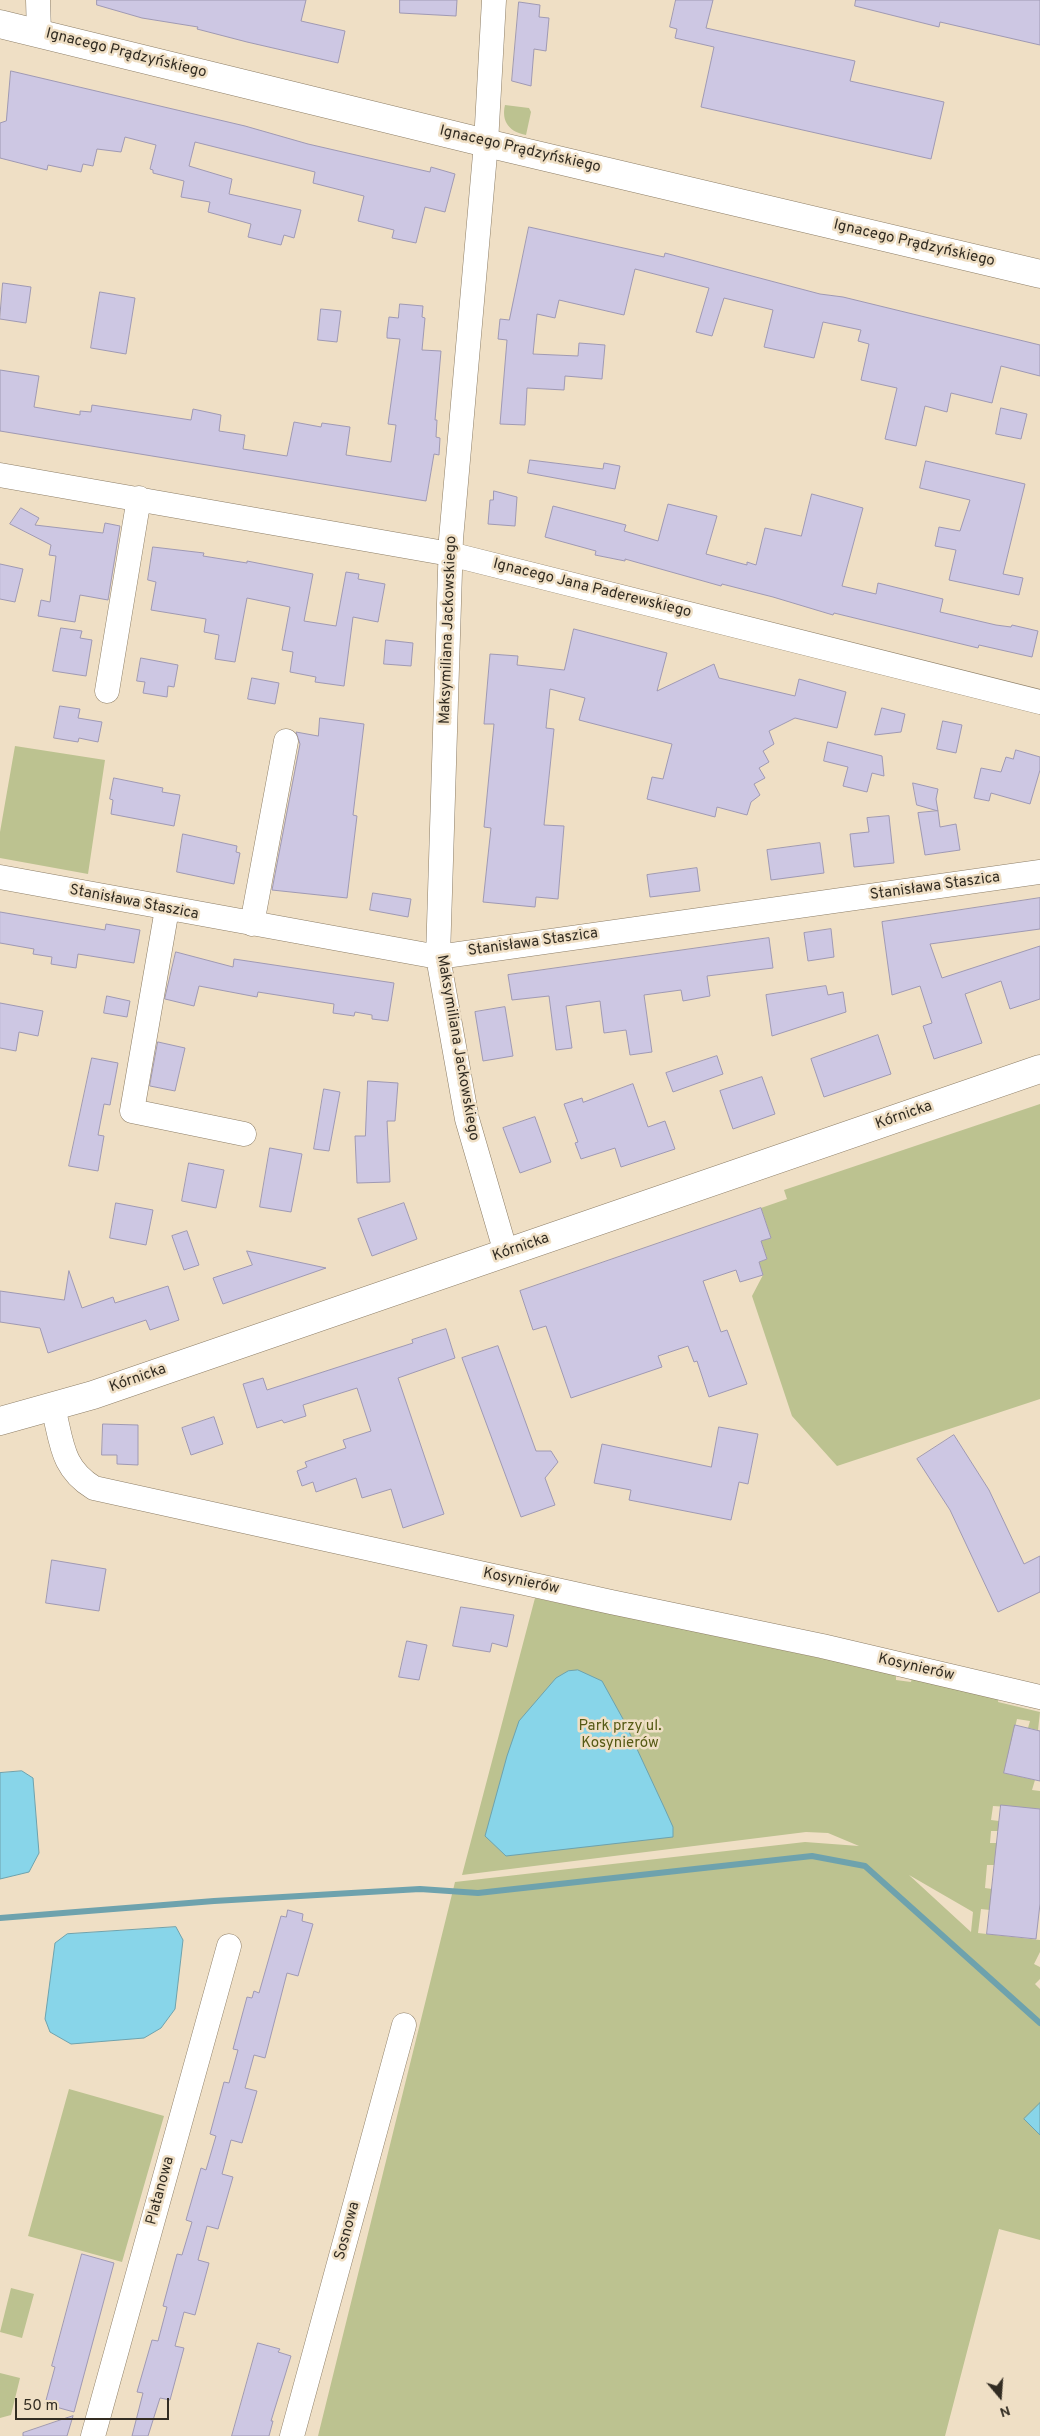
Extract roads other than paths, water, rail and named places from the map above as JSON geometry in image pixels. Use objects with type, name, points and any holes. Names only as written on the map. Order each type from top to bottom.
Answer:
[{"type":"street","points":[[38,0],[39,33]]},
{"type":"street","name":"Maksymiliana Jackowskiego","points":[[494,0],[486,143],[450,554],[438,956],[468,1119],[506,1253]]},
{"type":"street","name":"Ignacego Prądzyńskiego","points":[[0,24],[486,143],[1040,274]]},
{"type":"street","name":"Ignacego Jana Paderewskiego","points":[[0,475],[450,554],[1040,702]]},
{"type":"street","points":[[107,691],[139,498]]},
{"type":"street","points":[[252,924],[286,741]]},
{"type":"street","name":"Stanisława Staszica","points":[[0,877],[167,909],[438,956],[1040,872]]},
{"type":"street","points":[[167,909],[132,1111],[244,1134]]},
{"type":"street","name":"Kórnicka","points":[[0,1422],[53,1407],[1040,1069]]},
{"type":"street","name":"Kosynierów","points":[[53,1407],[67,1462],[78,1478],[94,1488],[611,1602],[822,1646],[1040,1697]]},
{"type":"street","name":"Platanowa","points":[[93,2436],[229,1946]]},
{"type":"street","name":"Sosnowa","points":[[292,2436],[404,2025]]},
{"type":"water","points":[[578,1670],[602,1681],[623,1719],[664,1807],[673,1827],[673,1837],[506,1856],[485,1836],[507,1756],[519,1721],[556,1678],[568,1671]]},
{"type":"water","points":[[22,1771],[33,1778],[39,1853],[29,1872],[0,1879],[0,1773]]},
{"type":"water","points":[[176,1927],[183,1940],[175,2009],[161,2028],[144,2038],[71,2044],[50,2032],[45,2019],[55,1943],[67,1934]]},
{"type":"water","points":[[1040,2103],[1040,2135],[1024,2119]]},
{"type":"waterway","points":[[0,1918],[214,1901],[420,1889],[478,1893],[812,1856],[865,1866],[1040,2023]]},
{"type":"park label","name":"Park przy ul. Kosynierów","points":[[620,1736]]}]
